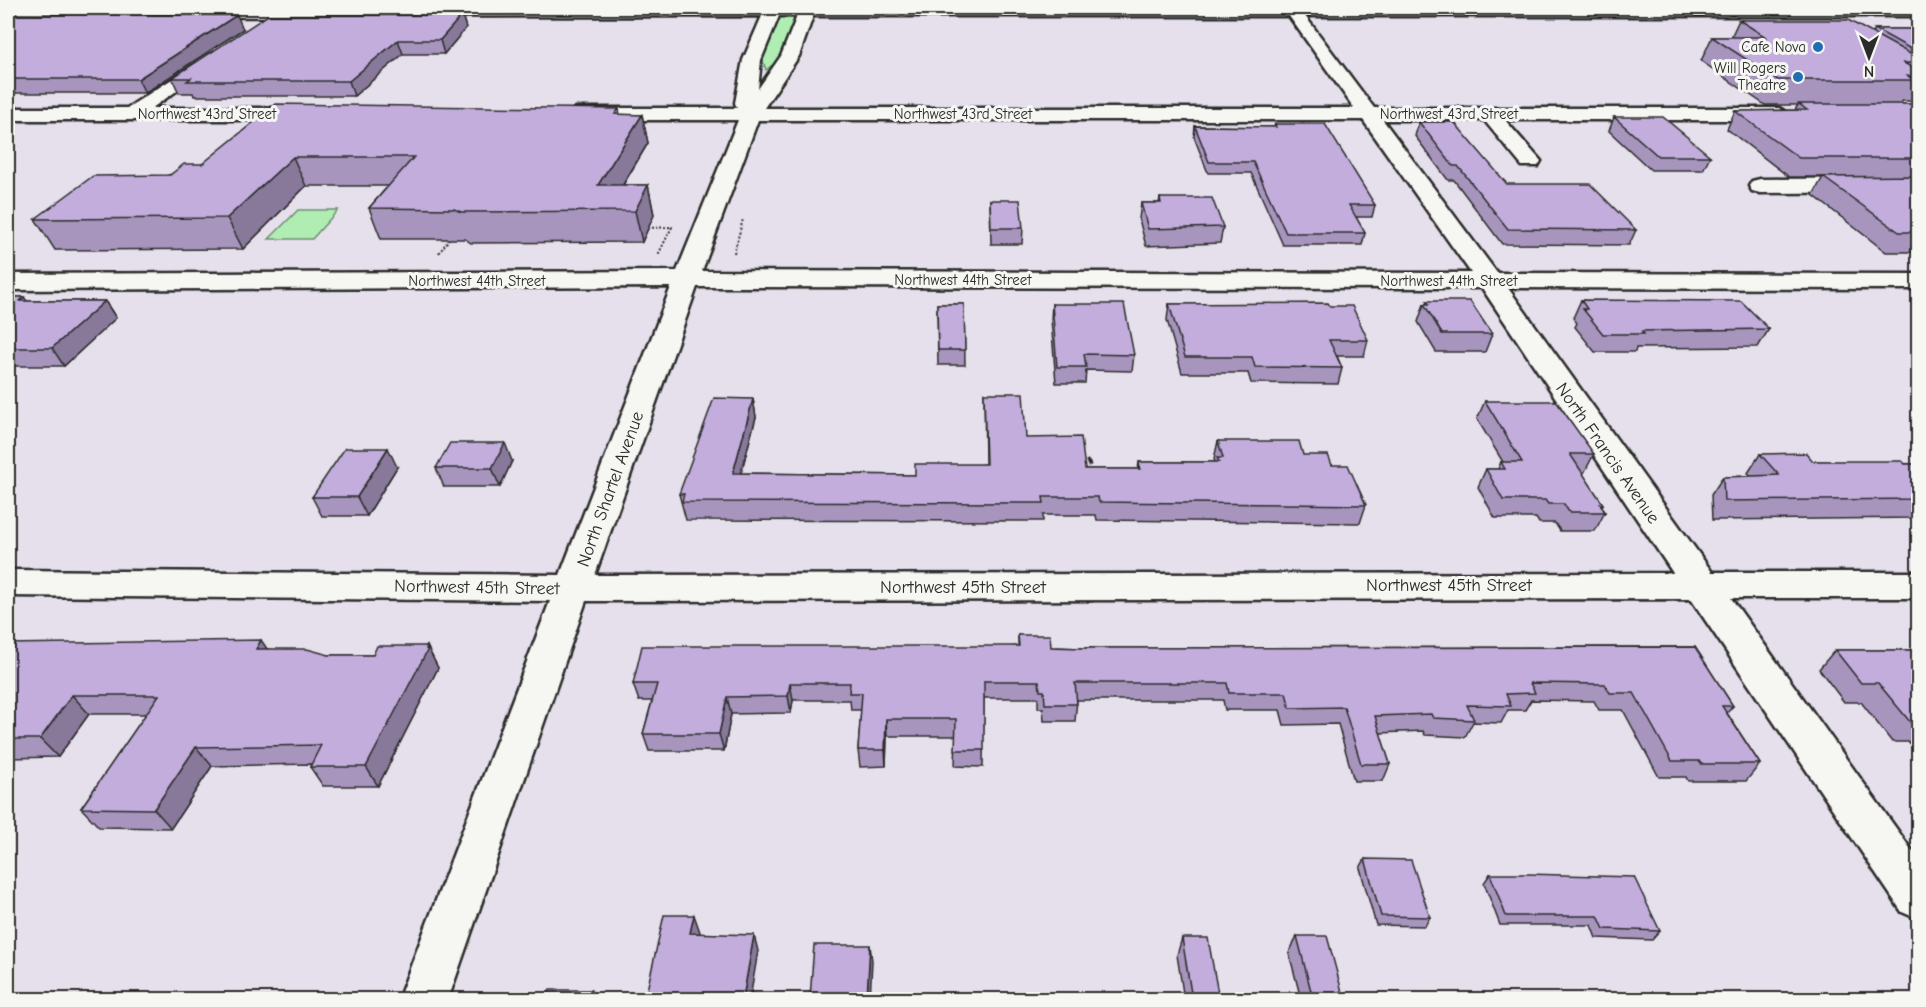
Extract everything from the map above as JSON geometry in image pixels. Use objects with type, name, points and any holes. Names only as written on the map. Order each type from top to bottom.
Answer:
[{"type":"street","points":[[1792,9],[1826,28]]},
{"type":"street","points":[[8,12],[808,10],[1294,12],[1792,9],[1918,11]]},
{"type":"street","name":"North Shartel Avenue","points":[[750,114],[745,103],[752,60],[773,10]]},
{"type":"street","name":"North Shartel Avenue","points":[[423,999],[687,279],[750,114],[790,56],[808,10]]},
{"type":"street","points":[[254,31],[282,12]]},
{"type":"street","name":"North Francis Avenue","points":[[1294,12],[1490,281],[1699,585],[1918,897]]},
{"type":"street","points":[[131,114],[226,50]]},
{"type":"street","name":"Northwest 43rd Street","points":[[8,114],[327,114]]},
{"type":"street","name":"Northwest 43rd Street","points":[[557,114],[1803,114]]},
{"type":"street","points":[[1489,114],[1530,161]]},
{"type":"street","points":[[1760,186],[1918,185]]},
{"type":"street","name":"Northwest 44th Street","points":[[8,282],[687,279],[1918,281]]},
{"type":"street","name":"Northwest 45th Street","points":[[8,583],[574,588],[1918,585]]},
{"type":"path","points":[[648,228],[664,228]]},
{"type":"path","points":[[440,253],[448,240]]},
{"type":"path","points":[[1080,458],[1086,458],[1094,477]]},
{"type":"green space","points":[[779,16],[796,19],[781,58],[766,70],[762,58]]},
{"type":"green space","points":[[298,210],[338,210],[312,239],[269,239]]},
{"type":"building","points":[[8,14],[237,15],[138,79],[8,79]]},
{"type":"building","points":[[268,15],[462,15],[440,40],[398,40],[349,81],[187,81],[191,78],[172,78]]},
{"type":"building","points":[[1739,20],[1848,20],[1918,58],[1918,63],[1904,63],[1918,71],[1918,76],[1908,76],[1915,80],[1778,80],[1712,37],[1766,37]]},
{"type":"building","points":[[1875,29],[1918,29],[1918,53]]},
{"type":"building","points":[[276,104],[619,109],[615,114],[642,115],[598,185],[648,185],[635,211],[461,212],[454,209],[369,208],[414,157],[293,157],[227,218],[35,219],[93,176],[170,175],[184,164],[202,164]]},
{"type":"building","points":[[1799,104],[1918,104],[1918,158],[1799,158],[1735,111],[1807,110]]},
{"type":"building","points":[[1614,117],[1663,117],[1710,156],[1658,156]]},
{"type":"building","points":[[1419,122],[1454,122],[1507,184],[1590,184],[1636,230],[1508,229],[1458,166],[1453,166]]},
{"type":"building","points":[[1275,124],[1325,124],[1375,205],[1349,205],[1365,233],[1286,233],[1253,162],[1209,162],[1195,126],[1276,127]]},
{"type":"building","points":[[1918,176],[1918,232],[1899,232],[1823,177]]},
{"type":"building","points":[[1160,198],[1212,198],[1223,227],[1148,229],[1141,203],[1161,203]]},
{"type":"building","points":[[990,200],[1020,200],[1023,228],[991,228]]},
{"type":"building","points":[[8,297],[24,297],[20,301],[105,301],[52,348],[8,348]]},
{"type":"building","points":[[1581,300],[1741,301],[1769,329],[1642,331],[1644,334],[1603,334],[1583,309],[1587,309]]},
{"type":"building","points":[[1427,301],[1470,301],[1492,334],[1442,334],[1424,304],[1429,304]]},
{"type":"building","points":[[1328,303],[1330,306],[1352,306],[1368,340],[1329,340],[1342,368],[1255,367],[1252,357],[1185,357],[1169,304]]},
{"type":"building","points":[[937,304],[964,304],[965,350],[938,350]]},
{"type":"building","points":[[1052,304],[1124,304],[1134,355],[1084,354],[1086,367],[1057,367]]},
{"type":"building","points":[[984,393],[1023,393],[1026,438],[1081,437],[1085,469],[1140,469],[1139,462],[1219,462],[1217,458],[1223,458],[1218,441],[1299,441],[1303,455],[1328,455],[1332,465],[1348,465],[1366,505],[1099,502],[1098,497],[1043,497],[1044,503],[682,502],[684,494],[679,494],[714,398],[753,399],[733,473],[915,475],[915,464],[986,464]]},
{"type":"building","points":[[1485,401],[1556,401],[1594,454],[1570,454],[1603,504],[1600,504],[1605,512],[1569,512],[1564,504],[1548,504],[1545,500],[1503,500],[1486,469],[1505,469],[1501,462],[1522,462]]},
{"type":"building","points":[[450,443],[505,443],[492,468],[436,468]]},
{"type":"building","points":[[345,448],[388,448],[357,497],[312,497]]},
{"type":"building","points":[[1806,453],[1813,461],[1902,461],[1905,464],[1918,464],[1918,499],[1724,501],[1723,477],[1779,475],[1760,454]]},
{"type":"building","points":[[1018,635],[1050,635],[1051,647],[1082,648],[1695,647],[1733,706],[1722,706],[1760,764],[1701,764],[1699,761],[1672,761],[1634,693],[1610,693],[1605,684],[1530,683],[1535,693],[1506,694],[1511,706],[1467,705],[1474,720],[1433,718],[1431,714],[1375,716],[1390,764],[1361,764],[1344,707],[1290,708],[1286,693],[1229,693],[1227,683],[1075,683],[1077,704],[1045,704],[1044,691],[1040,691],[1039,681],[984,681],[984,750],[955,750],[956,719],[886,719],[885,750],[858,750],[862,693],[849,693],[850,683],[790,683],[788,696],[727,697],[719,734],[643,734],[657,684],[633,684],[642,646],[1019,646]]},
{"type":"building","points":[[261,640],[256,649],[307,649],[329,655],[373,655],[377,646],[427,646],[426,649],[428,649],[366,767],[310,767],[321,745],[196,747],[154,809],[81,808],[159,695],[72,695],[40,739],[8,739],[8,644]]},
{"type":"building","points":[[1835,650],[1918,650],[1918,723],[1911,723],[1878,683],[1861,683]]},
{"type":"building","points":[[1365,859],[1411,860],[1430,917],[1381,916]]},
{"type":"building","points":[[1490,874],[1634,877],[1660,931],[1604,929],[1598,916],[1506,916]]},
{"type":"building","points":[[664,915],[694,915],[690,933],[754,935],[743,998],[810,998],[814,945],[870,945],[867,997],[942,997],[942,999],[645,999]]},
{"type":"building","points":[[1297,936],[1327,936],[1344,999],[1313,999]]},
{"type":"building","points":[[1182,938],[1208,938],[1219,999],[1192,999]]},
{"type":"building","points":[[550,990],[591,990],[589,999],[547,999]]},
{"type":"building","points":[[209,997],[276,998],[208,999]]},
{"type":"place","name":"Cafe Nova","points":[[1818,47]]},
{"type":"place","name":"Will Rogers Theatre","points":[[1798,77]]}]
